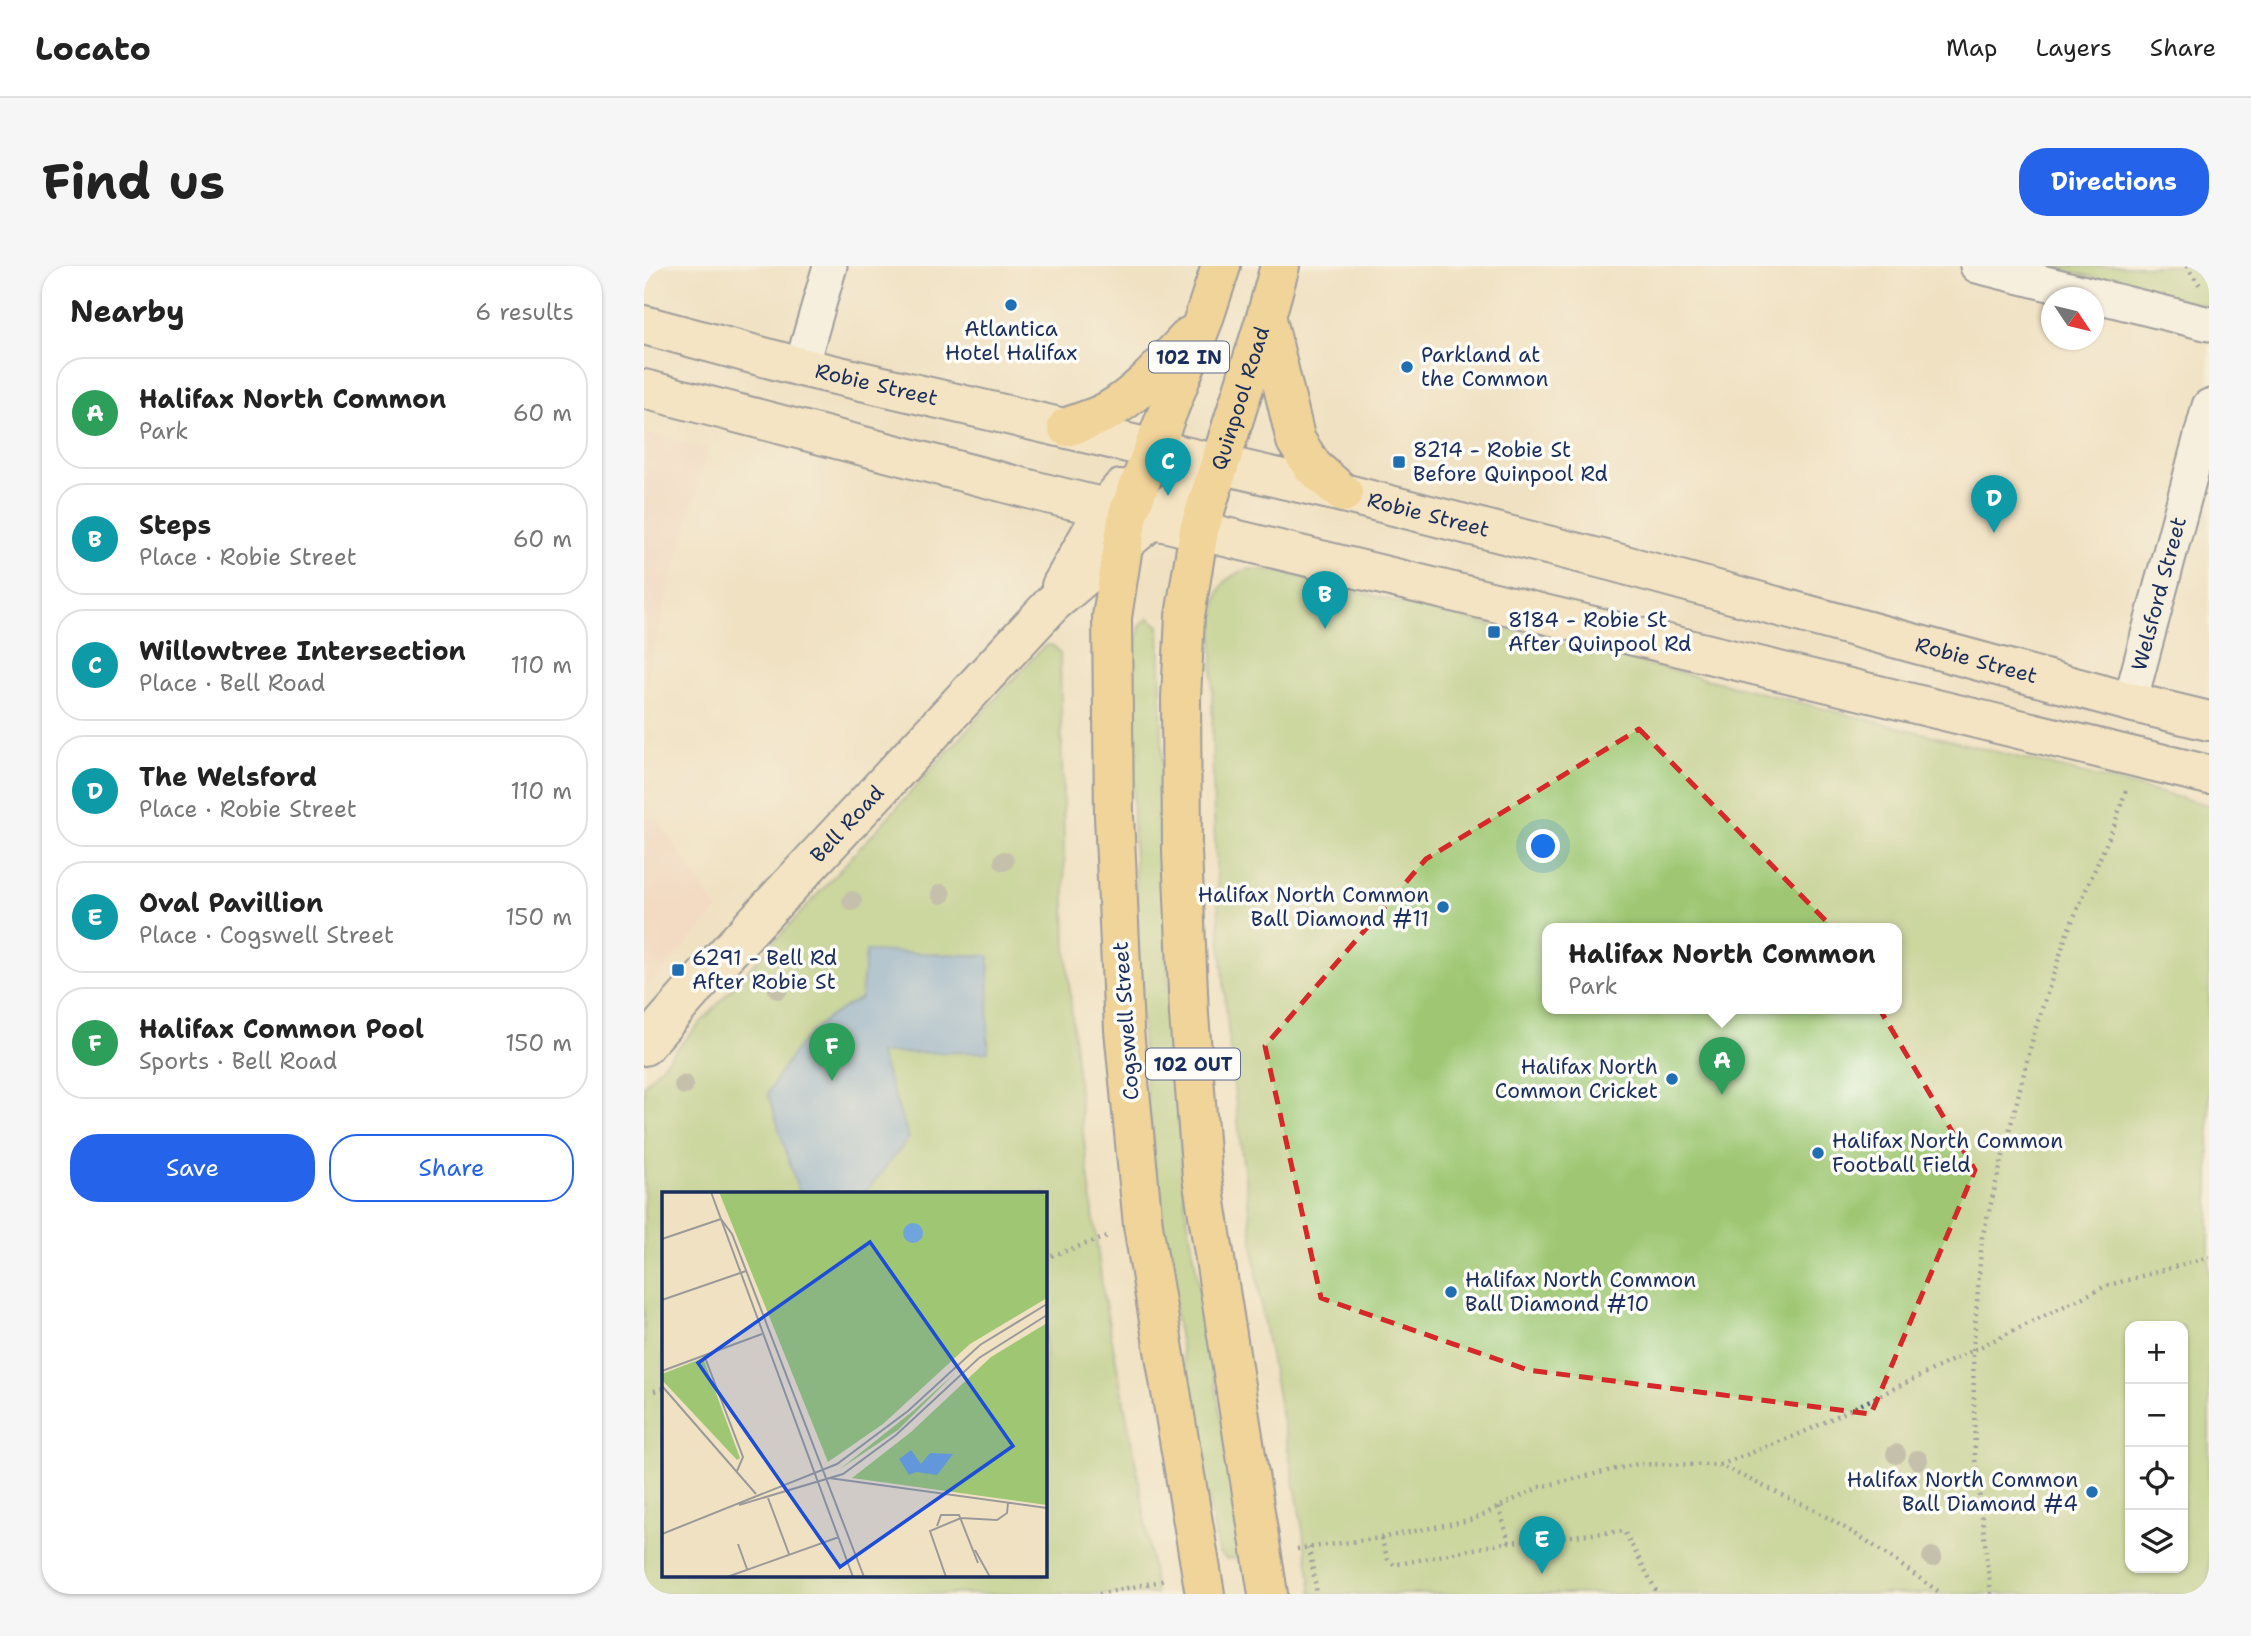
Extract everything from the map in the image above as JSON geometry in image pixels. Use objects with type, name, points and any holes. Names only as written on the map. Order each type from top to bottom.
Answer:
[{"type":"main road","name":"102 IN","points":[[1154,447],[1203,321],[1221,266]]},
{"type":"main road","name":"Quinpool Road","points":[[1199,530],[1280,266]]},
{"type":"main road","points":[[1266,317],[1296,440],[1313,467],[1343,493]]},
{"type":"main road","points":[[1067,427],[1106,412],[1142,387],[1203,321]]},
{"type":"main road","name":"Robie Street","points":[[644,325],[801,367],[1343,493],[2209,721]]},
{"type":"main road","points":[[644,389],[1127,522],[1199,530],[2209,775]]},
{"type":"main road","name":"Cogswell Street","points":[[1154,447],[1127,522],[1112,618],[1114,816],[1125,1030],[1143,1225],[1205,1594]]},
{"type":"main road","name":"Bell Road","points":[[644,1046],[1127,522],[1219,463]]},
{"type":"main road","name":"102 OUT","points":[[1199,530],[1185,616],[1181,698],[1182,851],[1189,1015],[1202,1177],[1268,1594]]},
{"type":"street","points":[[801,367],[830,266]]},
{"type":"street","points":[[1977,266],[2209,324]]},
{"type":"street","name":"Welsford Street","points":[[2130,702],[2209,406]]},
{"type":"path","points":[[2186,266],[2209,299]]},
{"type":"path","points":[[1991,1594],[1975,1458],[1973,1352],[1982,1238],[2035,1030],[2067,933],[2126,790]]},
{"type":"path","points":[[1046,1258],[1109,1236]]},
{"type":"path","points":[[1317,1594],[1309,1547],[1381,1538],[1474,1519],[1540,1487],[1637,1464],[1719,1465],[1802,1433],[2106,1286],[2209,1257]]},
{"type":"path","points":[[654,1391],[662,1388]]},
{"type":"path","points":[[1719,1465],[1828,1518],[1867,1541],[1942,1594]]},
{"type":"path","points":[[1499,1507],[1509,1542]]},
{"type":"path","points":[[1381,1538],[1388,1559],[1394,1565],[1509,1542],[1624,1531],[1658,1594]]},
{"type":"path","points":[[1099,1594],[1162,1582]]},
{"type":"highlighted area","points":[[1639,729],[1829,924],[1975,1170],[1871,1414],[1528,1370],[1321,1298],[1265,1046],[1426,859]]},
{"type":"shaded area","points":[[644,433],[707,449],[644,684]]},
{"type":"shaded area","points":[[644,816],[658,820],[718,910],[644,991]]},
{"type":"green space","points":[[2050,266],[2209,266],[2209,307]]},
{"type":"green space","points":[[1248,569],[1270,570],[2209,805],[2209,1594],[1312,1594],[1297,1494],[1260,1295],[1223,976],[1215,831],[1212,686],[1214,614],[1220,590],[1227,580]]},
{"type":"green space","points":[[1149,618],[1159,626],[1169,1000],[1185,1203],[1243,1548],[1236,1558],[1226,1559],[1218,1552],[1166,1263],[1143,1059],[1133,820],[1134,647],[1141,624]]},
{"type":"green space","points":[[1054,646],[1060,653],[1066,948],[1081,1116],[1103,1293],[1140,1486],[1156,1594],[644,1594],[644,1085],[1043,647]]},
{"type":"water","points":[[866,951],[989,956],[988,1052],[879,1053],[909,1138],[866,1192],[799,1192],[768,1093],[806,1037],[829,1017],[861,998]]},
{"type":"place","name":"Atlantica Hotel Halifax","points":[[1011,305]]},
{"type":"place","name":"Parkland at the Common","points":[[1407,367]]},
{"type":"place","name":"8214 - Robie St Before Quinpool Rd","points":[[1399,462]]},
{"type":"place","name":"Willowtree Intersection","points":[[1168,496]]},
{"type":"place","name":"The Welsford","points":[[1994,533]]},
{"type":"place","name":"Steps","points":[[1325,629]]},
{"type":"place","name":"8184 - Robie St After Quinpool Rd","points":[[1494,632]]},
{"type":"place","name":"Halifax North Common Ball Diamond #11","points":[[1443,907]]},
{"type":"place","name":"6291 - Bell Rd After Robie St","points":[[678,970]]},
{"type":"place","name":"Halifax North Common Cricket","points":[[1672,1079]]},
{"type":"place","name":"Halifax Common Pool","points":[[832,1081]]},
{"type":"place","name":"Halifax North Common","points":[[1722,1095]]},
{"type":"place","name":"Halifax North Common Football Field","points":[[1818,1153]]},
{"type":"place","name":"Halifax North Common Ball Diamond #10","points":[[1451,1292]]},
{"type":"place","name":"Halifax North Common Ball Diamond #4","points":[[2092,1492]]},
{"type":"place","name":"Oval Pavillion","points":[[1542,1574]]}]
